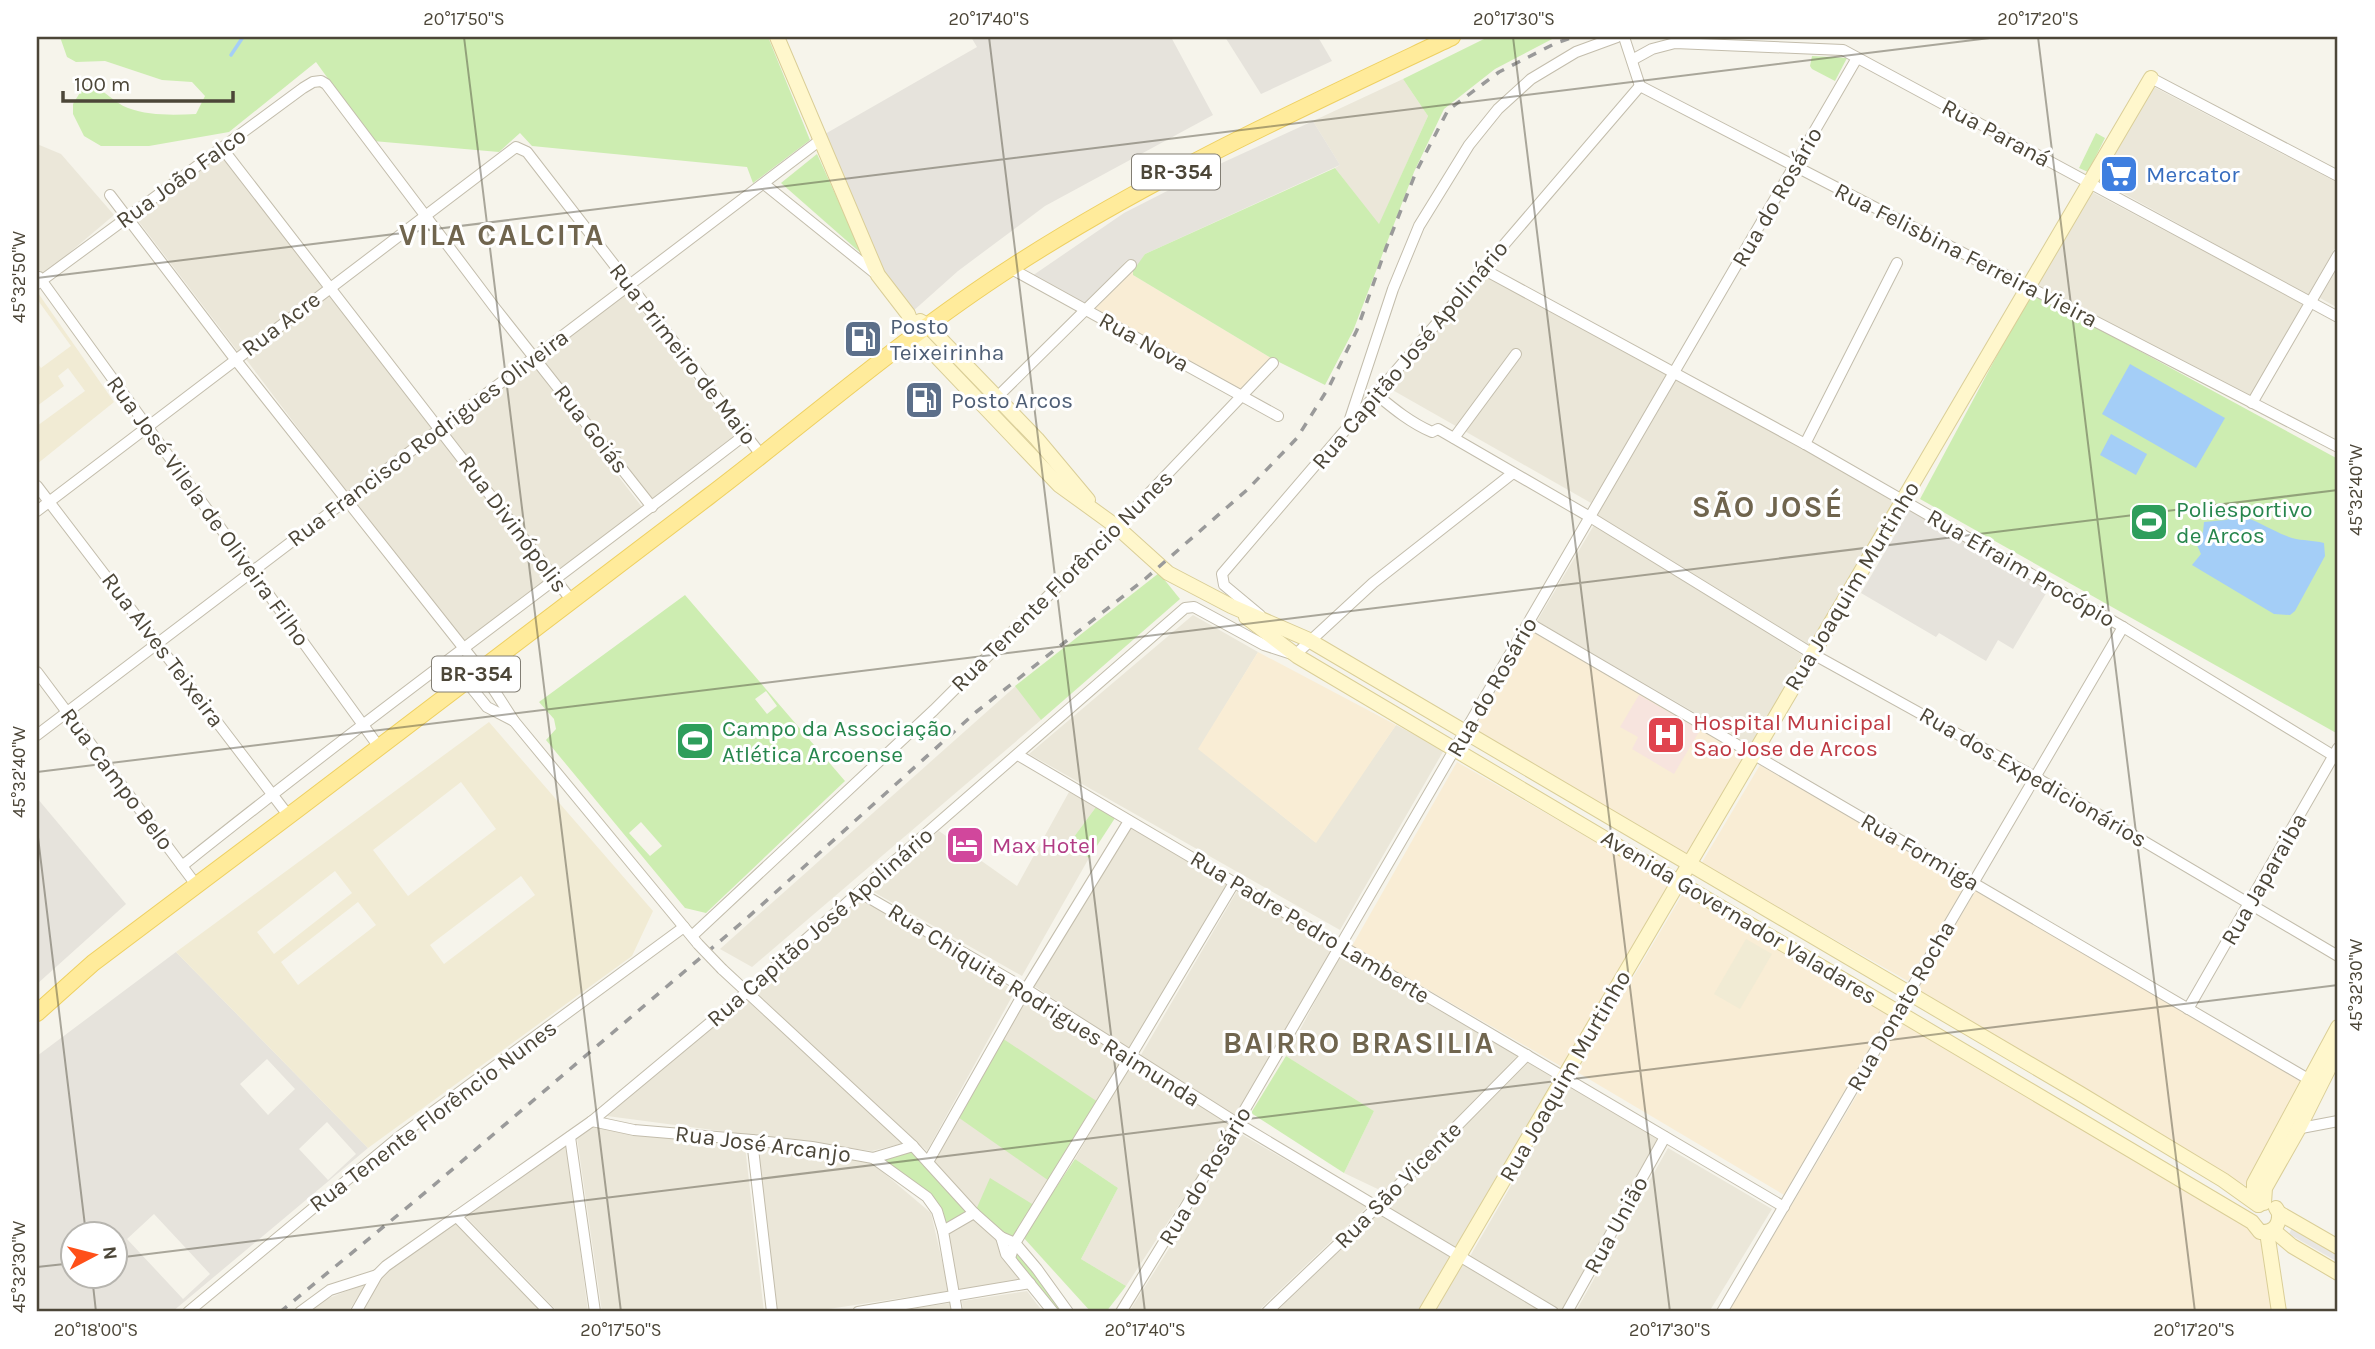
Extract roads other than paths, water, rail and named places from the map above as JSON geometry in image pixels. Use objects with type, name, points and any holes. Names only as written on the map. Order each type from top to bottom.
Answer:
[{"type":"main road","name":"BR-354","points":[[37,1013],[93,963],[762,456],[922,330],[1010,268],[1123,199],[1297,110],[1452,37]]},
{"type":"street","points":[[777,37],[878,275],[922,330]]},
{"type":"street","points":[[1346,431],[1394,289],[1419,226],[1469,145],[1498,109],[1531,79],[1576,52],[1617,37]]},
{"type":"street","points":[[1625,37],[1640,86]]},
{"type":"street","name":"Rua Paraná","points":[[1632,60],[1652,49],[1675,43],[1843,50],[2338,317]]},
{"type":"street","name":"Rua do Rosário","points":[[1121,1312],[1341,946],[1857,58]]},
{"type":"street","points":[[2151,78],[2338,176]]},
{"type":"street","name":"Rua Joaquim Murtinho","points":[[1426,1312],[2151,78]]},
{"type":"street","name":"Rua João Falco","points":[[38,280],[313,82],[321,81],[326,85]]},
{"type":"street","name":"Rua Goiás","points":[[326,85],[424,216],[652,507]]},
{"type":"street","name":"Rua Felisbina Ferreira Vieira","points":[[1640,86],[2338,447]]},
{"type":"street","name":"Rua Capitão José Apolinário","points":[[1265,620],[1224,585],[1222,574],[1640,86]]},
{"type":"street","name":"Rua Francisco Rodrigues Oliveira","points":[[37,735],[819,141]]},
{"type":"street","name":"Rua Acre","points":[[37,511],[514,147],[520,147],[527,152]]},
{"type":"street","name":"Rua Divinópolis","points":[[222,148],[572,601]]},
{"type":"street","name":"Rua Primeiro de Maio","points":[[527,152],[762,456]]},
{"type":"street","points":[[764,184],[878,275]]},
{"type":"street","points":[[110,195],[235,359],[481,670],[514,721],[691,935],[722,969],[913,1146],[974,1213],[1001,1237],[1015,1243],[1069,1312]]},
{"type":"street","points":[[2252,403],[2338,255]]},
{"type":"street","points":[[1805,444],[1897,264]]},
{"type":"street","points":[[985,409],[1131,265]]},
{"type":"street","name":"Rua Nova","points":[[1010,268],[1278,416]]},
{"type":"street","name":"Rua Efraim Procópio","points":[[1483,269],[1805,444],[2336,752]]},
{"type":"street","name":"Rua José Vilela de Oliveira Filho","points":[[38,280],[379,747]]},
{"type":"street","name":"Avenida Governador Valadares","points":[[922,330],[997,398],[1037,439],[1100,514]]},
{"type":"street","name":"Avenida Governador Valadares","points":[[922,330],[985,409],[1059,485],[1117,527],[1168,573],[1231,606],[1311,642],[2079,1093],[2260,1205]]},
{"type":"street","points":[[1454,438],[1516,354]]},
{"type":"street","points":[[1373,355],[1373,375],[1389,381]]},
{"type":"street","name":"Rua Tenente Florêncio Nunes","points":[[188,1312],[400,1136],[691,935],[934,710],[1117,527],[1273,363]]},
{"type":"street","name":"Rua dos Expedicionários","points":[[1377,395],[1426,430],[1432,432],[1438,429],[1454,438],[1590,517],[1811,653],[2035,777],[2338,956]]},
{"type":"street","points":[[182,866],[363,723],[557,580],[746,435]]},
{"type":"street","points":[[1295,655],[1373,583],[1513,473]]},
{"type":"street","name":"Rua Alves Teixeira","points":[[37,486],[288,815]]},
{"type":"street","name":"Avenida Governador Valadares","points":[[1231,606],[1295,655],[2252,1223]]},
{"type":"street","name":"Rua Capitão José Apolinário","points":[[356,1312],[377,1275],[386,1266],[592,1121],[747,992],[1185,608],[1194,607],[1264,645],[1295,655]]},
{"type":"street","name":"Rua Formiga","points":[[1529,622],[2316,1083]]},
{"type":"street","name":"Rua Donato Rocha","points":[[1722,1312],[2123,627]]},
{"type":"street","name":"Rua Campo Belo","points":[[37,672],[197,886]]},
{"type":"street","points":[[466,681],[487,707],[514,721]]},
{"type":"street","name":"Rua Japaraiba","points":[[2188,1009],[2336,752]]},
{"type":"street","name":"Rua Padre Pedro Lamberte","points":[[1018,755],[1784,1207]]},
{"type":"street","points":[[928,1162],[1026,989],[1129,821]]},
{"type":"street","points":[[1010,1258],[1015,1243],[1234,883]]},
{"type":"street","name":"Rua Chiquita Rodrigues Raimunda","points":[[859,892],[1026,989],[1237,1123],[1553,1312]]},
{"type":"street","points":[[2338,1027],[2299,1128],[2265,1188],[2260,1205],[2253,1210],[2252,1223],[2255,1228],[2270,1231],[2338,1273]]},
{"type":"street","points":[[2260,1205],[2254,1191],[2255,1183],[2283,1132],[2338,1050]]},
{"type":"street","name":"Rua São Vicente","points":[[1267,1312],[1377,1207],[1527,1055]]},
{"type":"street","points":[[2069,1112],[2079,1093]]},
{"type":"street","name":"Rua José Arcanjo","points":[[592,1121],[657,1132],[812,1147],[873,1158],[927,1197],[937,1211],[957,1312]]},
{"type":"street","points":[[2283,1132],[2338,1121]]},
{"type":"street","points":[[570,1137],[595,1312]]},
{"type":"street","name":"Rua União","points":[[1567,1312],[1665,1137]]},
{"type":"street","points":[[752,1140],[772,1312]]},
{"type":"street","points":[[873,1158],[913,1146]]},
{"type":"street","points":[[2260,1205],[2276,1208],[2279,1213],[2338,1247]]},
{"type":"street","points":[[943,1231],[974,1213]]},
{"type":"street","points":[[2270,1231],[2278,1226],[2279,1213]]},
{"type":"street","points":[[456,1216],[549,1312]]},
{"type":"street","points":[[2270,1231],[2279,1312]]},
{"type":"street","points":[[1001,1237],[1006,1254],[1053,1312]]},
{"type":"street","points":[[300,1312],[330,1290],[377,1275]]},
{"type":"street","points":[[858,1312],[1030,1283]]},
{"type":"water","points":[[2130,364],[2225,418],[2196,468],[2102,414]]},
{"type":"water","points":[[2111,434],[2147,454],[2136,475],[2100,455]]},
{"type":"water","points":[[2236,515],[2292,538],[2324,543],[2325,556],[2295,611],[2290,615],[2274,614],[2192,565],[2201,554],[2196,543],[2203,532],[2204,522],[2226,520]]},
{"type":"waterway","points":[[231,55],[243,37]]},
{"type":"railway","points":[[280,1312],[427,1191],[746,919],[976,712],[1145,579],[1248,489],[1297,438],[1329,387],[1357,330],[1416,172],[1448,110],[1499,72],[1556,43],[1574,37]]},
{"type":"place","name":"Mercator","points":[[2119,174]]},
{"type":"place","name":"Posto Teixeirinha","points":[[863,339]]},
{"type":"place","name":"Posto Arcos","points":[[924,400]]},
{"type":"place","name":"Poliesportivo de Arcos","points":[[2149,522]]},
{"type":"place","name":"Hospital Municipal Sao Jose de Arcos","points":[[1666,735]]},
{"type":"place","name":"Campo da Associação Atlética Arcoense","points":[[695,741]]},
{"type":"place","name":"Max Hotel","points":[[965,845]]},
{"type":"district","name":"VILA CALCITA","points":[[502,235]]},
{"type":"district","name":"SÃO JOSÉ","points":[[1768,507]]},
{"type":"district","name":"BAIRRO BRASILIA","points":[[1359,1043]]}]
